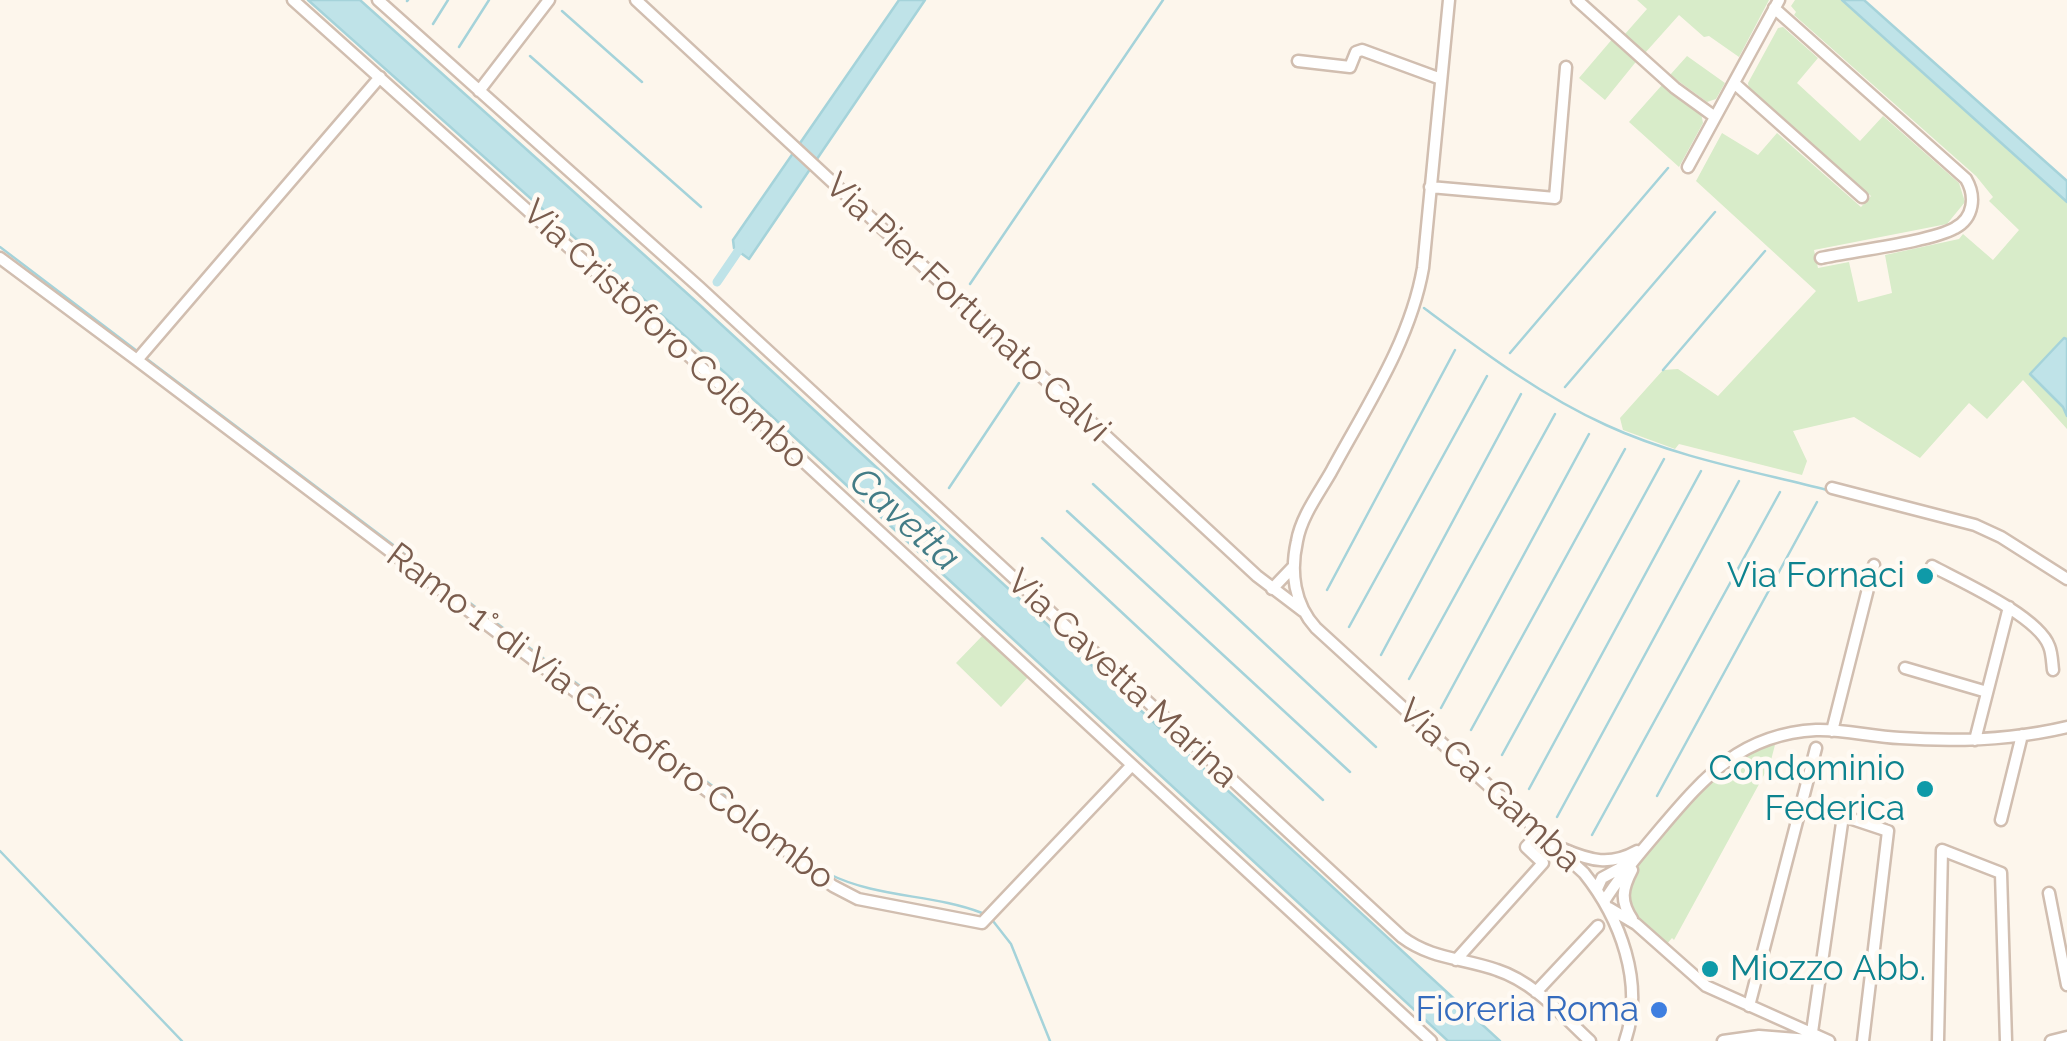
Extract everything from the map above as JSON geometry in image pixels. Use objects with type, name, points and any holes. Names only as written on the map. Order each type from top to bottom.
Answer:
[{"type":"street","name":"Via Cristoforo Colombo","points":[[292,0],[661,330],[1431,1041]]},
{"type":"street","name":"Via Cavetta Marina","points":[[378,0],[699,286],[1402,937],[1428,954],[1498,970],[1536,992],[1590,1041]]},
{"type":"street","points":[[480,91],[550,0]]},
{"type":"street","name":"Via Pier Fortunato Calvi","points":[[636,0],[1272,588],[1302,611]]},
{"type":"street","points":[[1302,611],[1293,567],[1297,536],[1396,352],[1423,268],[1450,0]]},
{"type":"street","points":[[1577,0],[1675,88],[1716,117]]},
{"type":"street","points":[[1688,167],[1776,4],[1972,189],[1970,212],[1954,229],[1821,258]]},
{"type":"street","points":[[1298,61],[1350,68],[1356,52],[1362,50],[1441,78]]},
{"type":"street","points":[[1430,186],[1556,198],[1566,67]]},
{"type":"street","points":[[0,258],[141,356],[380,77]]},
{"type":"street","points":[[1734,83],[1862,197]]},
{"type":"street","name":"Ramo 1° di Via Cristoforo Colombo","points":[[141,356],[833,886],[858,898],[982,923],[1132,765]]},
{"type":"street","points":[[1832,488],[1975,525],[2067,579]]},
{"type":"street","points":[[1832,731],[1874,565]]},
{"type":"street","points":[[1932,566],[2009,607],[2049,646],[2053,670]]},
{"type":"street","points":[[1272,588],[1293,567]]},
{"type":"street","points":[[1975,740],[2009,607]]},
{"type":"street","name":"Via Ca' Gamba","points":[[1302,611],[1597,889],[1607,904],[1630,969],[1632,998],[1627,1039]]},
{"type":"street","points":[[1905,668],[1987,692]]},
{"type":"street","points":[[1826,1041],[1697,980],[1636,924],[1607,904],[1640,853],[1714,769],[1764,740],[1796,732],[1832,731],[1975,740],[2067,727]]},
{"type":"street","points":[[2001,820],[2022,736]]},
{"type":"street","points":[[1749,1006],[1816,748]]},
{"type":"street","points":[[1812,1032],[1844,816],[1888,831],[1863,1041]]},
{"type":"street","points":[[1456,960],[1544,863],[1526,847],[1539,833]]},
{"type":"street","points":[[1551,844],[1604,862],[1640,853]]},
{"type":"street","points":[[1938,1041],[1942,850],[2001,873],[2006,1041]]},
{"type":"street","points":[[1597,889],[1602,878],[1640,853]]},
{"type":"street","points":[[1636,924],[1624,906],[1622,894],[1640,853]]},
{"type":"street","points":[[2049,893],[2067,984]]},
{"type":"street","points":[[1536,992],[1598,926]]},
{"type":"street","points":[[1770,1016],[1784,1037]]},
{"type":"street","points":[[1784,1021],[1792,1030],[1784,1037]]},
{"type":"street","points":[[1723,1041],[1784,1037],[1826,1041]]},
{"type":"street","points":[[2051,1041],[2066,1038]]},
{"type":"green space","points":[[1637,0],[1769,0],[1739,57],[1709,36],[1704,37],[1679,15],[1645,53],[1625,34],[1647,9]]},
{"type":"green space","points":[[1795,0],[1842,0],[2067,202],[2067,429],[2023,380],[1987,419],[1969,403],[1920,458],[1854,417],[1793,431],[1807,461],[1802,475],[1679,444],[1675,449],[1623,430],[1620,418],[1663,370],[1678,369],[1718,396],[1816,291],[1696,181],[1722,133],[1758,155],[1777,133],[1861,207],[1871,196],[1749,89],[1748,83],[1778,28],[1783,27],[1818,58],[1797,83],[1860,141],[1883,116],[1959,183],[1965,202],[1947,224],[1814,250],[1818,268],[1849,262],[1858,302],[1892,293],[1885,255],[1959,239],[1963,234],[1993,260],[2019,230],[1989,201],[1993,197],[1976,176],[1794,15],[1791,6]]},
{"type":"green space","points":[[1614,37],[1639,58],[1605,100],[1579,78]]},
{"type":"green space","points":[[1687,56],[1725,83],[1716,99],[1707,102],[1670,75]]},
{"type":"green space","points":[[1662,85],[1701,113],[1703,123],[1679,167],[1629,122]]},
{"type":"green space","points":[[984,634],[1029,676],[1001,707],[956,663]]},
{"type":"green space","points":[[1776,741],[1770,764],[1674,940],[1666,945],[1627,906],[1629,885],[1638,868],[1667,827],[1716,775],[1740,757]]},
{"type":"water","name":"Cavetta","points":[[308,0],[360,0],[700,305],[1500,1041],[1448,1041],[685,336]]},
{"type":"water","points":[[899,0],[925,0],[749,259],[734,248],[733,240]]},
{"type":"water","points":[[1842,0],[1864,0],[2067,181],[2067,202]]},
{"type":"water","points":[[2067,339],[2067,416],[2030,374]]},
{"type":"waterway","points":[[433,24],[448,0]]},
{"type":"waterway","points":[[459,47],[489,0]]},
{"type":"waterway","points":[[970,284],[1163,0]]},
{"type":"waterway","points":[[562,11],[642,82]]},
{"type":"waterway","points":[[530,56],[701,207]]},
{"type":"waterway","points":[[1510,353],[1668,168]]},
{"type":"waterway","points":[[1565,387],[1715,212]]},
{"type":"waterway","points":[[717,282],[745,241]]},
{"type":"waterway","points":[[0,247],[137,351]]},
{"type":"waterway","points":[[1663,370],[1765,251]]},
{"type":"waterway","points":[[1424,308],[1535,386],[1606,425],[1687,455],[1827,490]]},
{"type":"waterway","points":[[1327,590],[1455,350]]},
{"type":"waterway","points":[[143,356],[829,874],[866,888],[982,913]]},
{"type":"waterway","points":[[1349,627],[1487,376]]},
{"type":"waterway","points":[[949,488],[1019,383]]},
{"type":"waterway","points":[[1381,655],[1521,394]]},
{"type":"waterway","points":[[1409,679],[1555,414]]},
{"type":"waterway","points":[[1441,708],[1589,434]]},
{"type":"waterway","points":[[1471,730],[1625,449]]},
{"type":"waterway","points":[[1502,755],[1664,459]]},
{"type":"waterway","points":[[1529,789],[1701,471]]},
{"type":"waterway","points":[[1557,817],[1739,481]]},
{"type":"waterway","points":[[1093,484],[1376,747]]},
{"type":"waterway","points":[[1592,835],[1780,492]]},
{"type":"waterway","points":[[1657,796],[1817,502]]},
{"type":"waterway","points":[[1067,511],[1350,772]]},
{"type":"waterway","points":[[1042,538],[1323,800]]},
{"type":"waterway","points":[[0,851],[182,1041]]},
{"type":"waterway","points":[[993,921],[1011,944],[1050,1041]]},
{"type":"place","name":"Via Fornaci","points":[[1925,576]]},
{"type":"place","name":"Condominio Federica","points":[[1925,789]]},
{"type":"place","name":"Miozzo Abb.","points":[[1710,969]]},
{"type":"place","name":"Fioreria Roma","points":[[1659,1010]]}]
